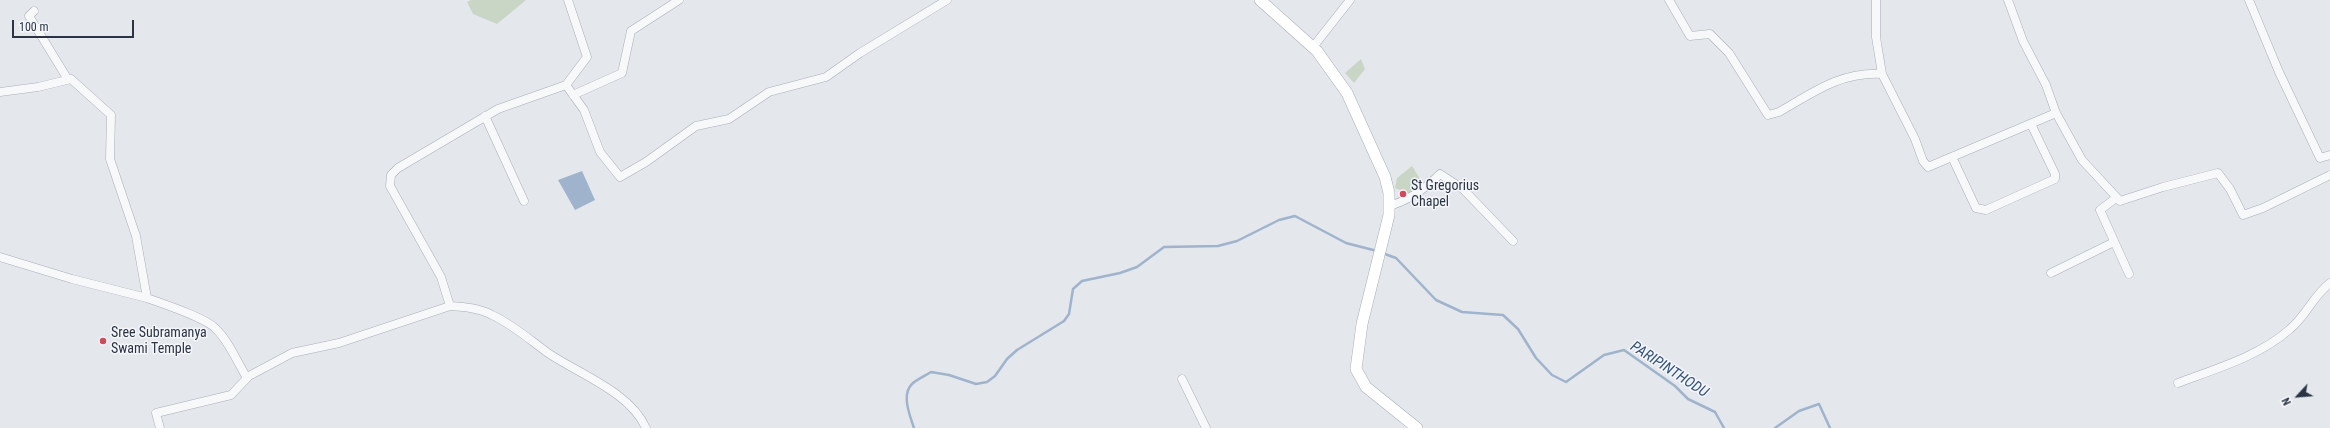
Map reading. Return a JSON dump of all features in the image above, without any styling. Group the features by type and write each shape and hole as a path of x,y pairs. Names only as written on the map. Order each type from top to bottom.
{"street":[{"path":"450,306 441,277 390,186 389,181 391,175 398,168 485,116 510,103 566,85 587,57 568,0"},
{"path":"573,95 622,73 631,30 679,0"},
{"path":"566,85 584,110 600,152 620,177 646,162 696,126 729,119 769,92 826,77 860,52 947,0"},
{"path":"1260,0 1313,47 1347,92 1368,135 1385,177 1389,193 1389,206 1377,265 1362,324 1356,369 1366,387 1417,428"},
{"path":"1313,47 1350,0"},
{"path":"1669,0 1690,36 1710,34 1729,53 1768,115 1779,112 1843,78 1864,74 1882,74"},
{"path":"1876,0 1876,37 1882,74 1915,139 1923,161 1928,167 2056,113"},
{"path":"2008,0 2022,42 2046,85 2056,113 2082,160 2120,201"},
{"path":"2249,0 2279,72 2320,158 2330,155"},
{"path":"34,10 29,16 67,78"},
{"path":"0,92 38,87 67,78 75,81 111,115 110,159 136,236 147,298"},
{"path":"485,116 524,202"},
{"path":"1952,157 1976,208 1986,210 2055,179 2055,174 2031,124"},
{"path":"2129,274 2100,210 2116,198 2120,201 2163,187 2218,173 2230,189 2243,215 2263,208 2330,174"},
{"path":"1389,206 1405,202 1427,187 1440,174 1463,189 1513,241"},
{"path":"2051,273 2114,242"},
{"path":"0,257 72,279 147,298 177,308 215,327 228,345 247,378"},
{"path":"2178,383 2233,362 2282,336 2295,325 2319,292 2330,283"},
{"path":"160,428 156,413 231,395 247,378 292,353 339,343 450,306 465,307 499,318 629,405 634,409 646,428"},
{"path":"1182,379 1206,428"}],"green space":[{"path":"471,0 526,0 497,24 473,14 467,2"},
{"path":"1361,59 1365,69 1354,83 1345,73"},
{"path":"1412,166 1424,185 1410,194 1395,188 1397,178"}],"water":[{"path":"582,171 595,200 575,210 558,180"}],"waterway":[{"name":"PARIPINTHODU","path":"914,428 907,406 907,394 912,384 916,381 931,372 949,375 976,384 987,382 995,376 1007,359 1017,350 1064,321 1069,314 1073,289 1082,281 1120,273 1137,267 1164,247 1218,246 1237,241 1279,220 1295,216 1346,243 1377,251"},
{"name":"PARIPINTHODU","path":"1382,253 1396,258 1436,300 1462,312 1503,315 1518,329 1536,358 1552,375 1566,382 1604,355 1624,350 1675,386 1688,399 1715,412 1724,428"},
{"name":"PARIPINTHODU","path":"1775,428 1799,411 1819,404 1830,428"}],"place":[{"name":"St Gregorius Chapel","path":"1403,194"},
{"name":"Sree Subramanya Swami Temple","path":"103,341"}]}
